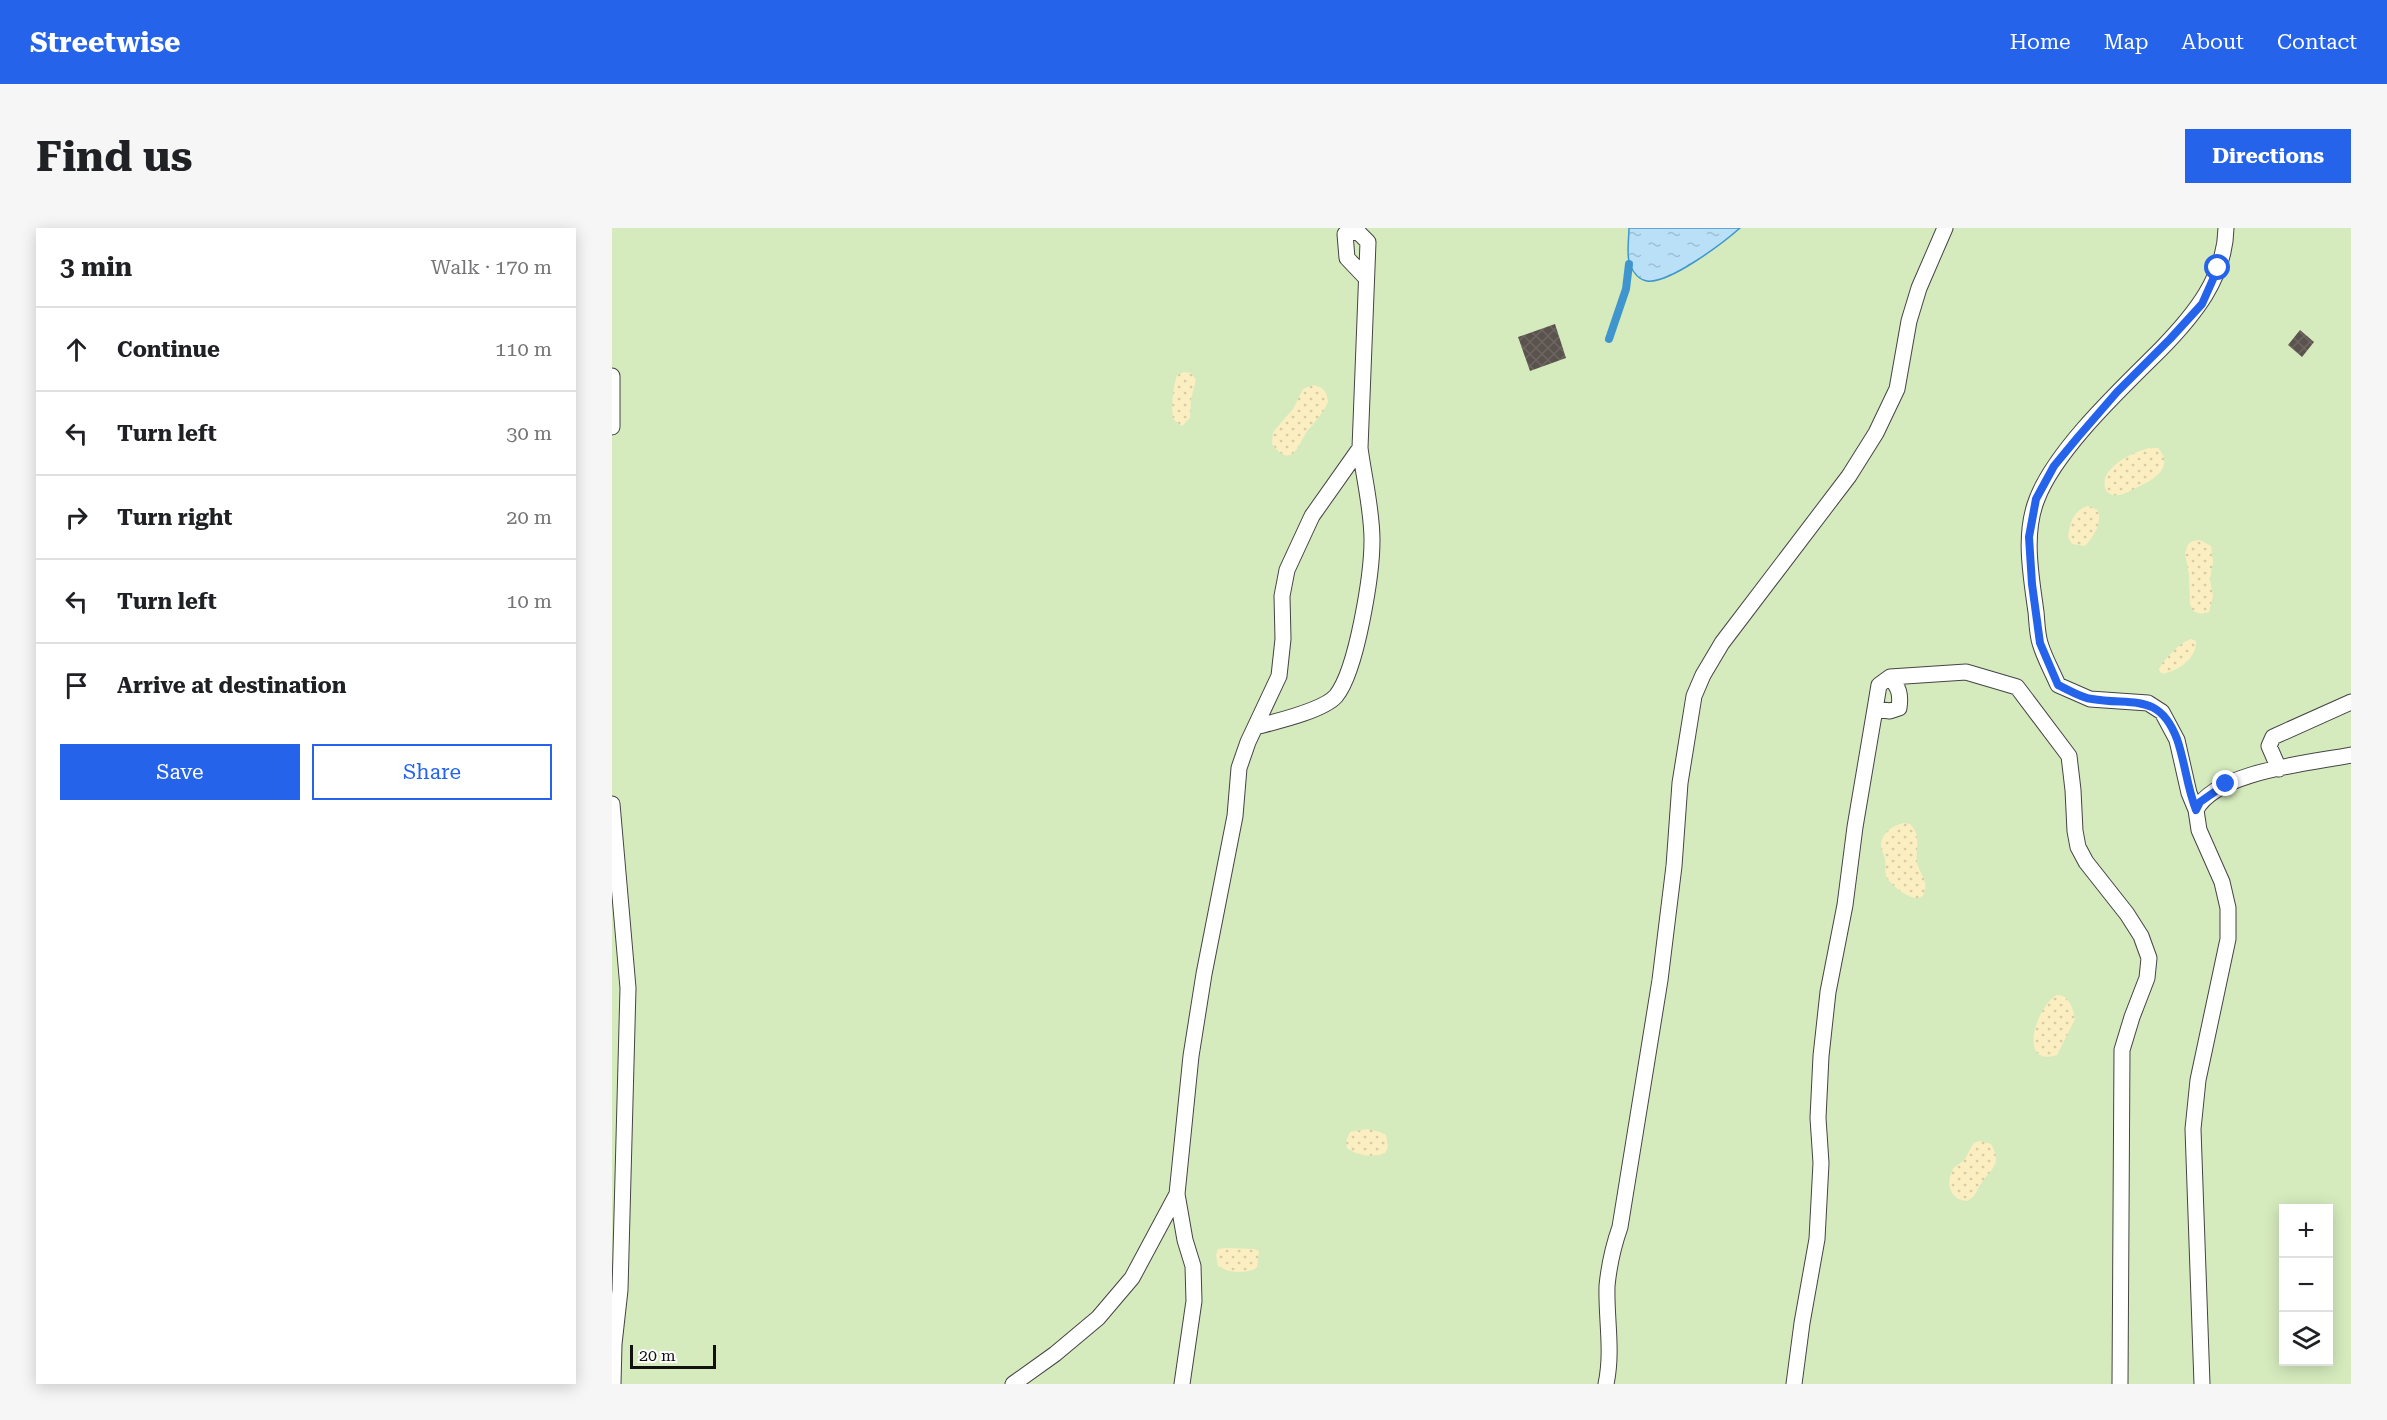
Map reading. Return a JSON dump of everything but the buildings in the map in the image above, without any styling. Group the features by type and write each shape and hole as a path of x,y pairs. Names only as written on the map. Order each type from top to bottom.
{"lane":[{"path":"1606,1384 1610,1356 1607,1288 1611,1255 1620,1227 1660,980 1674,866 1680,783 1694,696 1703,675 1722,643 1849,476 1876,433 1897,389 1909,321 1919,288 1945,228"},
{"path":"2202,1384 2193,1129 2198,1080 2228,939 2228,908 2222,882 2199,830 2196,810 2189,793 2177,740 2162,712 2148,703 2090,699 2058,685 2040,643 2032,584 2029,537 2036,499 2054,466 2117,392 2202,304 2218,268 2226,228"},
{"path":"1255,728 1300,716 1335,697 1352,665 1364,608 1372,540 1360,448 1363,421 1366,278"},
{"path":"612,376 612,427"},
{"path":"1182,1384 1194,1301 1192,1266 1177,1194 1191,1056 1202,986 1235,816 1239,768 1279,676 1283,639 1282,596 1287,570 1312,516 1360,448"},
{"path":"1794,1384 1817,1239 1821,1163 1818,1118 1821,1056 1828,992 1845,905 1879,685 1890,677 1966,672 2017,687 2069,756 2078,847 2086,862 2127,914 2141,936 2149,958 2147,978 2122,1050 2121,1384"},
{"path":"1875,709 1890,711 1899,708 1901,695 1899,687 1890,677"},
{"path":"2279,769 2269,746 2273,737 2351,702"},
{"path":"2196,810 2200,802 2226,784 2248,775 2351,755"},
{"path":"612,804 628,988 620,1278 613,1384"},
{"path":"1013,1384 1055,1354 1098,1318 1126,1286 1149,1250 1177,1194"}],"green space":[{"path":"612,228 2351,228 2351,1384 612,1384"}],"sand":[{"path":"1184,372 1191,373 1196,380 1191,399 1190,418 1182,426 1173,419 1172,402 1177,375"},
{"path":"1313,385 1324,390 1328,402 1298,448 1290,455 1285,455 1272,444 1273,432 1293,409 1303,389"},
{"path":"2150,448 2158,448 2163,455 2161,471 2151,480 2127,493 2109,494 2104,483 2110,470 2128,456"},
{"path":"2088,506 2098,510 2099,520 2096,530 2085,546 2072,544 2068,537 2071,522 2079,511"},
{"path":"2200,540 2211,546 2213,562 2210,579 2213,596 2209,612 2200,614 2193,611 2190,604 2189,575 2185,554 2188,544"},
{"path":"2191,639 2196,641 2190,659 2180,667 2162,674 2159,670 2168,657 2177,647"},
{"path":"1904,823 1910,824 1917,838 1917,863 1925,886 1923,895 1919,898 1913,898 1901,891 1890,882 1886,874 1881,842 1892,828"},
{"path":"2057,995 2065,997 2072,1007 2075,1019 2057,1055 2045,1057 2037,1053 2034,1034 2043,1011 2049,1001"},
{"path":"1367,1129 1386,1135 1388,1147 1385,1153 1365,1155 1347,1148 1346,1141 1350,1132"},
{"path":"1979,1141 1991,1144 1996,1156 1995,1165 1973,1197 1967,1201 1961,1200 1953,1194 1949,1180 1954,1168 1964,1160 1974,1143"},
{"path":"1218,1249 1259,1251 1257,1268 1237,1272 1218,1266 1216,1255"}],"water":[{"path":"1629,228 1740,228 1682,270 1657,280 1647,281 1641,279 1630,265"}],"waterway":[{"path":"1609,339 1626,289 1629,264"}],"route":[{"path":"2218,268 2202,304 2117,392 2054,466 2036,499 2029,537 2032,584 2040,643 2058,685 2090,699 2148,703 2162,712 2177,740 2189,793 2196,810 2200,802 2226,784"}]}
